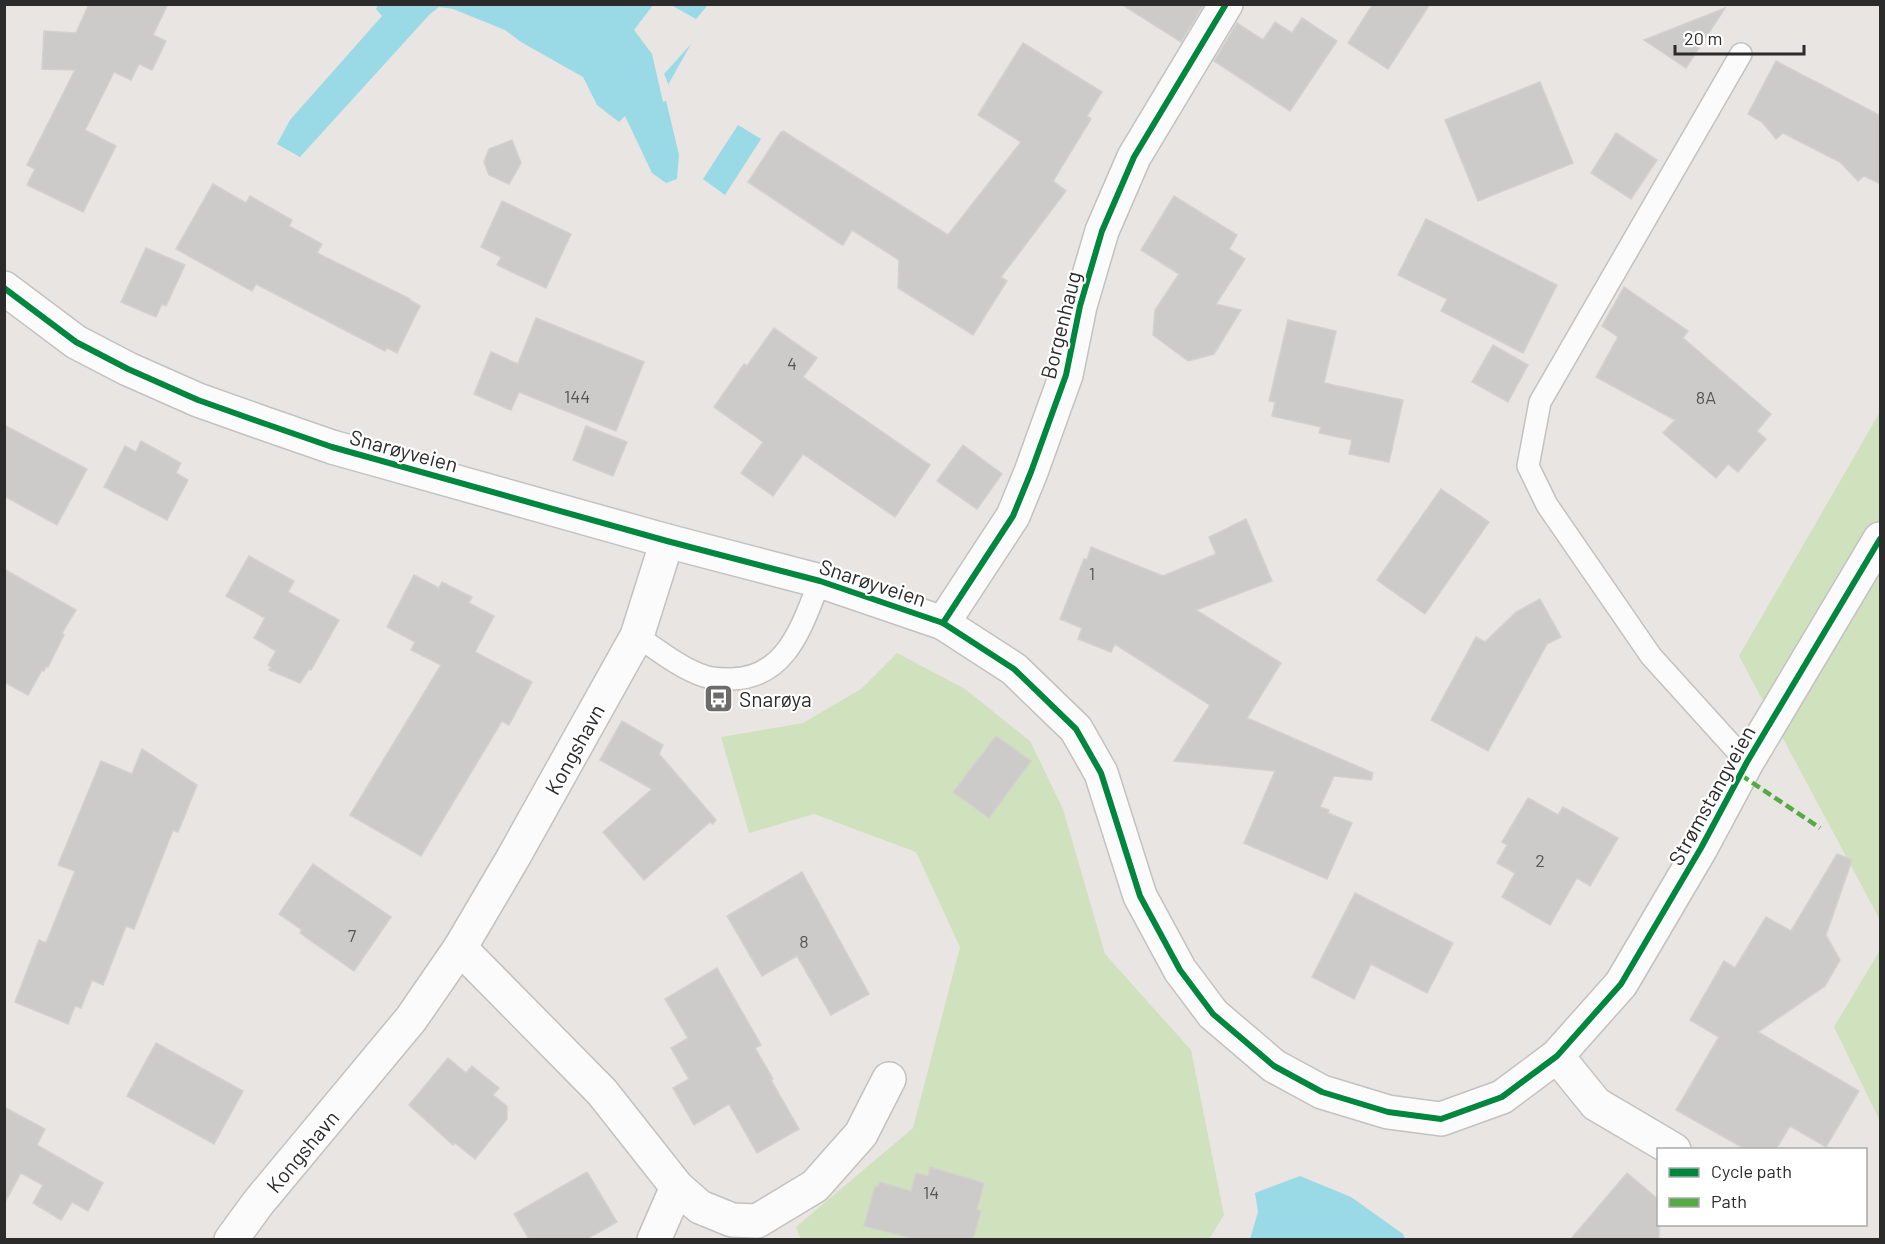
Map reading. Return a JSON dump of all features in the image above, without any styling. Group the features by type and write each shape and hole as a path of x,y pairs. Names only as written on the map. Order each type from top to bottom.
{"street":[{"name":"Borgenhaug","path":"943,622 1013,516 1066,375 1080,306 1102,231 1134,157 1226,4"},
{"name":"Snarøyveien","path":"4,288 76,342 128,369 198,400 332,447 667,541 820,581 943,622 1014,669 1076,729 1101,773 1140,896 1180,970 1213,1014 1274,1066 1322,1092 1388,1112 1441,1119 1502,1097 1557,1056"},
{"name":"Strømstangveien","path":"1557,1056 1621,984 1701,848 1747,762 1881,539"},
{"name":"Kongshavn","path":"231,1239 258,1203 411,1019 460,948 637,636 667,541"},
{"path":"460,948 602,1092 677,1187 700,1207 732,1220 757,1221 815,1186 861,1134 889,1079"},
{"path":"1557,1056 1596,1104 1672,1148"},
{"path":"654,1239 677,1187"}],"lane":[{"path":"1741,54 1540,402 1528,466 1547,505 1651,656 1747,762"},
{"path":"637,636 686,668 705,677 741,679 767,668 788,650 797,636 820,581"}],"green space":[{"path":"1880,412 1880,920 1739,656"},
{"path":"897,653 965,689 1030,741 1063,809 1105,954 1191,1050 1224,1215 1209,1239 801,1239 796,1227 913,1128 960,947 916,852 814,814 749,833 721,737 803,723 861,689"},
{"path":"1880,950 1880,1121 1834,1027"}],"water":[{"path":"378,5 713,5 664,92 679,155 677,179 666,183 652,173 625,116 619,122 597,105 583,77 521,42 505,30 453,9 439,7 430,14 300,157 277,144 290,120 382,16 376,9"},
{"path":"738,125 761,139 725,195 703,179"},
{"path":"1300,1176 1351,1197 1403,1234 1405,1239 1250,1239 1258,1212 1255,1193"}],"pier":[{"path":"716,4 701,33 664,74 670,88 667,93 669,99 663,102 652,54 634,30 653,5 671,5 696,19 707,6 705,5"}],"building":[{"path":"89,4 168,4 153,35 166,41 152,70 139,64 131,80 114,72 85,130 116,146 83,212 27,185 35,169 27,165 75,70 42,69 44,31 76,33"},
{"path":"1121,4 1204,4 1181,42"},
{"path":"1373,4 1430,4 1388,69 1348,43"},
{"path":"1725,8 1686,68 1644,40"},
{"path":"1302,18 1337,41 1290,111 1214,61 1237,23 1263,40 1275,22 1292,33"},
{"path":"1023,43 1102,92 1087,116 1091,119 1053,181 1066,191 1001,277 1007,281 973,335 898,288 899,260 852,230 843,245 839,243 748,182 783,131 948,235 1021,142 978,115"},
{"path":"1776,61 1881,116 1881,184 1864,176 1858,181 1840,162 1783,133 1776,139 1762,122 1748,114"},
{"path":"1540,82 1573,163 1478,201 1445,120"},
{"path":"1616,133 1657,160 1631,199 1591,173"},
{"path":"512,140 521,163 509,184 489,175 484,162 489,149"},
{"path":"213,184 246,203 250,196 292,220 289,226 322,244 317,253 420,306 397,353 387,348 385,351 256,284 252,291 176,249"},
{"path":"1174,196 1237,235 1229,249 1245,259 1216,304 1241,310 1214,354 1188,361 1153,335 1155,310 1179,274 1141,250"},
{"path":"502,201 571,234 546,288 497,265 501,257 481,247"},
{"path":"1426,219 1557,285 1523,353 1441,311 1447,299 1398,275"},
{"path":"146,248 185,265 166,306 162,304 156,317 121,302"},
{"path":"1624,287 1688,331 1683,338 1771,414 1757,431 1766,439 1738,472 1728,464 1716,478 1663,433 1675,420 1596,377 1618,337 1602,326"},
{"path":"536,318 644,362 616,431 519,392 511,410 474,394 491,352 518,364"},
{"path":"1288,320 1336,331 1324,383 1403,400 1389,462 1349,454 1352,440 1319,433 1321,427 1272,416 1275,402 1269,401"},
{"path":"774,328 817,358 803,377 930,465 895,517 803,454 773,496 741,473 763,442 714,407 744,364 747,366"},
{"path":"1493,345 1528,365 1508,402 1472,382"},
{"path":"4,425 87,469 57,525 4,496"},
{"path":"586,426 627,442 613,476 573,460"},
{"path":"141,441 181,463 176,473 188,480 167,520 104,487 125,446 136,452"},
{"path":"963,445 1002,474 977,509 937,481"},
{"path":"1441,489 1489,522 1425,614 1377,580"},
{"path":"1246,519 1272,581 1196,610 1281,663 1247,718 1373,773 1371,780 1334,776 1320,807 1352,823 1327,879 1244,843 1275,771 1174,761 1210,705 1115,644 1111,652 1078,639 1082,628 1060,619 1091,547 1163,576 1216,554 1209,537"},
{"path":"249,556 294,581 288,592 339,620 311,670 309,669 300,683 269,670 271,667 268,665 276,651 254,638 265,618 226,596"},
{"path":"4,569 76,610 62,633 64,635 48,667 42,670 28,695 4,682"},
{"path":"414,575 439,588 442,582 472,597 469,603 494,616 475,652 532,682 509,725 502,721 421,856 350,815 441,665 411,650 415,642 387,627"},
{"path":"1540,599 1561,637 1547,644 1488,751 1431,720 1476,637 1485,642 1516,612"},
{"path":"622,721 663,745 659,754 716,820 713,824 710,822 644,880 603,832 652,789 600,760"},
{"path":"996,736 1031,761 989,818 953,792"},
{"path":"142,749 197,785 178,832 173,830 134,929 126,926 103,985 92,980 81,1008 75,1006 68,1024 15,1002 39,940 46,943 75,871 58,865 101,761 132,774"},
{"path":"1528,798 1558,815 1563,807 1618,838 1590,886 1577,878 1550,925 1502,897 1515,873 1497,863 1507,845 1502,842"},
{"path":"1837,854 1852,860 1826,935 1840,960 1825,986 1758,1032 1859,1091 1826,1147 1790,1126 1777,1148 1743,1148 1676,1110 1719,1037 1690,1020 1724,961 1735,968 1766,917 1791,931"},
{"path":"313,864 391,917 354,971 300,933 302,930 279,914"},
{"path":"802,872 869,994 831,1015 797,956 762,976 727,916"},
{"path":"1355,893 1453,943 1427,993 1371,964 1354,999 1312,977"},
{"path":"717,968 761,1045 755,1048 799,1129 757,1153 729,1104 694,1125 673,1088 689,1079 671,1048 688,1038 665,999"},
{"path":"156,1043 243,1091 214,1144 127,1096"},
{"path":"448,1058 466,1073 472,1066 499,1088 493,1095 507,1106 507,1119 475,1159 455,1143 453,1145 409,1105"},
{"path":"4,1107 45,1129 37,1145 103,1183 88,1211 72,1202 61,1220 33,1203 43,1185 21,1173 4,1204"},
{"path":"930,1167 984,1183 977,1209 981,1211 973,1239 915,1239 864,1226 875,1186 878,1187 880,1182 911,1191 916,1173 928,1176"},
{"path":"587,1172 617,1222 587,1239 529,1239 514,1214"},
{"path":"1627,1173 1657,1198 1659,1239 1571,1239"}],"marked path":[{"path":"1741,775 1820,828"}],"cycle path":[{"path":"943,623 1013,516 1066,375 1080,306 1102,231 1134,157 1226,4"},
{"path":"4,288 76,342 128,369 198,400 332,447 667,541 820,581 943,623 1014,669 1076,729 1101,773 1140,896 1180,970 1213,1014 1274,1066 1322,1092 1388,1112 1441,1119 1502,1097 1557,1056 1621,984 1701,848 1747,762 1880,539"}],"place":[{"name":"Snarøya","path":"718,698"}]}
